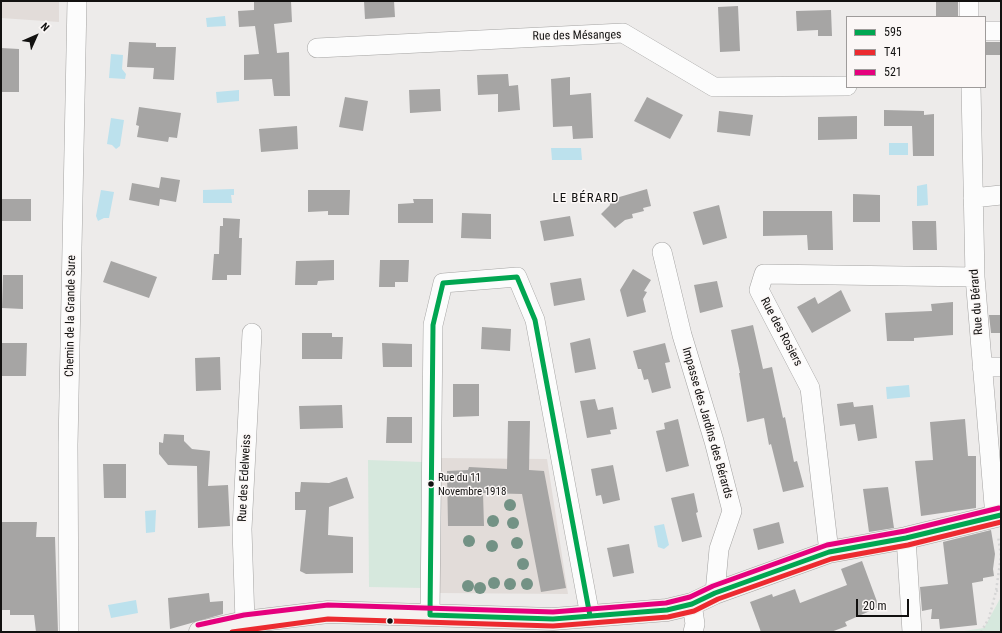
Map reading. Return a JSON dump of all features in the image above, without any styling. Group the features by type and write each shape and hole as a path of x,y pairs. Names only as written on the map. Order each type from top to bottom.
{"main road":[{"path":"200,632 245,622 328,612 553,619 668,610 692,604 715,593 829,552 906,538 998,516"}],"street":[{"name":"Chemin de la Grande Sure","path":"70,632 68,445 77,1"},
{"path":"969,1 969,16"},
{"path":"986,31 1001,31"},
{"name":"Rue des Mésanges","path":"317,48 623,33 714,87 846,86"},
{"name":"Rue du Bérard","path":"971,88 974,277 998,516"},
{"path":"973,198 1001,195"},
{"name":"Impasse des Jardins des Bérards","path":"662,252 682,335 714,441 732,511 719,549 715,593"},
{"name":"Rue des Rosiers","path":"829,552 810,388 759,290 764,274 974,277"},
{"path":"430,615 434,325 443,283 516,277 535,320 590,616"},
{"name":"Rue des Edelweiss","path":"245,622 242,529 252,333"},
{"path":"982,367 1001,367"},
{"path":"906,538 912,632"},
{"path":"692,604 695,624 693,632"}],"path":[{"path":"981,632 989,618 996,591 1001,556 998,516"},
{"path":"996,591 1001,589"}],"shaded area":[{"path":"1,1 59,1 59,22 1,18"},
{"path":"439,458 547,459 568,594 438,593"}],"green space":[{"path":"368,460 422,462 422,588 369,587"},
{"path":"1001,597 1001,632 957,632 984,628"}],"water":[{"path":"225,16 226,26 207,27 206,18"},
{"path":"111,54 123,55 122,69 126,74 125,79 109,78"},
{"path":"239,90 239,101 217,103 216,92"},
{"path":"111,118 124,120 120,146 116,149 112,145 107,144"},
{"path":"889,143 908,143 908,155 889,155"},
{"path":"551,148 581,148 582,160 552,160"},
{"path":"927,184 928,205 917,206 917,186"},
{"path":"234,189 234,195 231,195 232,203 203,203 203,190"},
{"path":"101,190 114,192 109,218 104,218 98,221 96,216"},
{"path":"909,385 910,397 887,399 886,387"},
{"path":"156,510 155,532 146,533 145,511"},
{"path":"664,524 669,545 664,549 658,547 654,526"},
{"path":"136,600 138,613 111,618 108,605"}],"building":[{"path":"254,1 291,1 292,22 274,24 277,53 289,52 290,96 274,96 272,79 244,80 244,55 259,54 255,26 239,27 238,11 254,10"},
{"path":"364,1 394,1 395,17 365,19"},
{"path":"936,1 958,1 958,16 936,16"},
{"path":"738,6 740,51 720,52 718,7"},
{"path":"831,10 832,36 818,36 818,30 797,31 796,11"},
{"path":"129,42 156,43 156,47 176,47 174,80 153,79 154,68 127,67"},
{"path":"986,42 1001,42 1001,55 986,55"},
{"path":"1,48 19,49 19,92 2,92"},
{"path":"508,74 509,86 518,85 520,110 498,112 498,94 478,95 477,75"},
{"path":"570,77 570,95 591,93 593,138 573,139 572,126 553,127 551,79"},
{"path":"440,89 441,111 410,113 409,90"},
{"path":"345,97 368,101 363,131 339,127"},
{"path":"647,97 683,115 670,139 634,121"},
{"path":"139,107 181,113 177,138 169,137 168,142 137,137 139,126 136,125"},
{"path":"884,110 924,111 924,115 934,114 934,156 913,156 912,126 884,126"},
{"path":"719,111 753,115 750,136 717,132"},
{"path":"857,116 857,139 818,140 818,117"},
{"path":"297,126 298,149 261,152 259,129"},
{"path":"161,177 180,180 176,202 160,199 159,206 129,200 132,183 159,188"},
{"path":"647,189 651,206 643,208 644,211 632,214 633,218 625,220 615,228 601,214 610,205 609,200"},
{"path":"308,190 350,190 349,215 328,215 328,211 308,212"},
{"path":"853,194 880,195 880,222 853,222"},
{"path":"1,199 31,199 31,221 1,221"},
{"path":"413,199 433,199 433,223 398,223 398,204 414,203"},
{"path":"719,205 727,238 703,245 693,212"},
{"path":"763,211 832,211 833,250 808,250 807,235 763,236"},
{"path":"462,213 491,214 491,239 461,238"},
{"path":"570,216 574,236 544,241 540,221"},
{"path":"223,218 240,219 239,238 242,238 241,275 227,275 227,280 212,280 214,254 219,254 220,226 223,226"},
{"path":"912,221 936,221 937,250 913,250"},
{"path":"334,260 334,280 318,281 317,285 295,285 296,261"},
{"path":"380,260 409,260 408,282 395,282 395,287 379,287"},
{"path":"111,261 157,277 149,298 103,282"},
{"path":"633,269 651,280 644,291 647,292 643,299 646,312 627,317 620,290"},
{"path":"3,275 23,275 23,309 2,308"},
{"path":"581,278 585,300 554,306 550,283"},
{"path":"717,281 723,307 700,313 694,285"},
{"path":"841,290 851,311 812,333 797,307 815,297 818,304"},
{"path":"953,302 953,335 914,338 914,341 887,341 885,313 932,311 931,304"},
{"path":"989,315 1001,315 1001,333 991,333"},
{"path":"753,325 763,369 772,367 783,418 785,417 794,462 797,461 804,487 783,492 771,444 769,445 764,418 747,422 740,373 731,330"},
{"path":"482,327 511,329 510,351 481,349"},
{"path":"302,333 332,333 332,337 343,337 342,359 302,359"},
{"path":"590,338 596,369 575,373 570,343"},
{"path":"1,343 27,343 26,376 1,376"},
{"path":"382,343 412,344 412,367 383,367"},
{"path":"665,343 670,362 665,363 671,388 652,393 648,379 644,380 641,369 638,369 633,351"},
{"path":"220,357 221,390 196,391 195,358"},
{"path":"453,384 479,384 479,416 453,417"},
{"path":"595,399 598,410 613,407 617,429 610,430 611,434 587,438 580,401"},
{"path":"853,402 854,407 873,405 877,438 858,441 855,424 840,426 837,404"},
{"path":"342,405 343,428 300,429 299,406"},
{"path":"387,417 412,417 412,443 386,443"},
{"path":"678,419 689,466 666,472 656,431 665,429 664,423"},
{"path":"965,419 968,456 976,456 976,508 921,516 915,461 933,460 930,422"},
{"path":"508,421 530,421 529,470 544,471 566,588 541,592 522,494 483,493 484,526 448,526 447,471 468,470 469,467 507,469"},
{"path":"164,434 184,435 184,441 192,449 210,451 208,486 228,485 230,526 198,528 197,466 168,465 159,454 159,442 163,443"},
{"path":"103,464 126,464 126,498 104,498"},
{"path":"613,465 620,500 603,504 601,495 596,496 591,469"},
{"path":"347,477 354,498 329,507 328,535 353,537 353,573 306,574 300,571 306,510 295,510 295,492 300,492 301,482 329,483"},
{"path":"888,487 894,528 869,532 863,489"},
{"path":"694,493 698,512 696,513 702,537 682,542 671,498"},
{"path":"1,522 37,522 36,537 55,537 58,632 36,632 34,615 10,615 10,610 1,610"},
{"path":"779,522 784,543 758,550 753,529"},
{"path":"991,530 995,554 993,569 994,576 983,578 983,581 972,583 977,625 940,629 939,619 931,619 932,609 922,611 920,587 948,584 943,542"},
{"path":"629,544 634,573 613,577 607,548"},
{"path":"862,561 879,607 845,622 847,626 831,632 761,632 750,602 772,594 773,597 795,589 800,603 847,585 841,569"},
{"path":"209,593 210,602 223,601 223,614 170,629 168,598"}],"transit line":[{"name":"595","path":"590,616 535,320 517,277 443,283 433,325 430,615 553,619 667,610 692,604 715,593 829,552 906,538 1001,515"},
{"name":"521","path":"198,625 244,615 328,605 553,612 666,603 690,597 713,586 827,545 905,531 999,508"},
{"name":"T41","path":"232,632 328,619 553,626 668,617 694,611 718,599 831,559 908,545 1001,522"}],"place":[{"name":"Rue du 11 Novembre 1918","path":"431,484"}],"district":[{"name":"LE BÉRARD","path":"586,199"}]}
